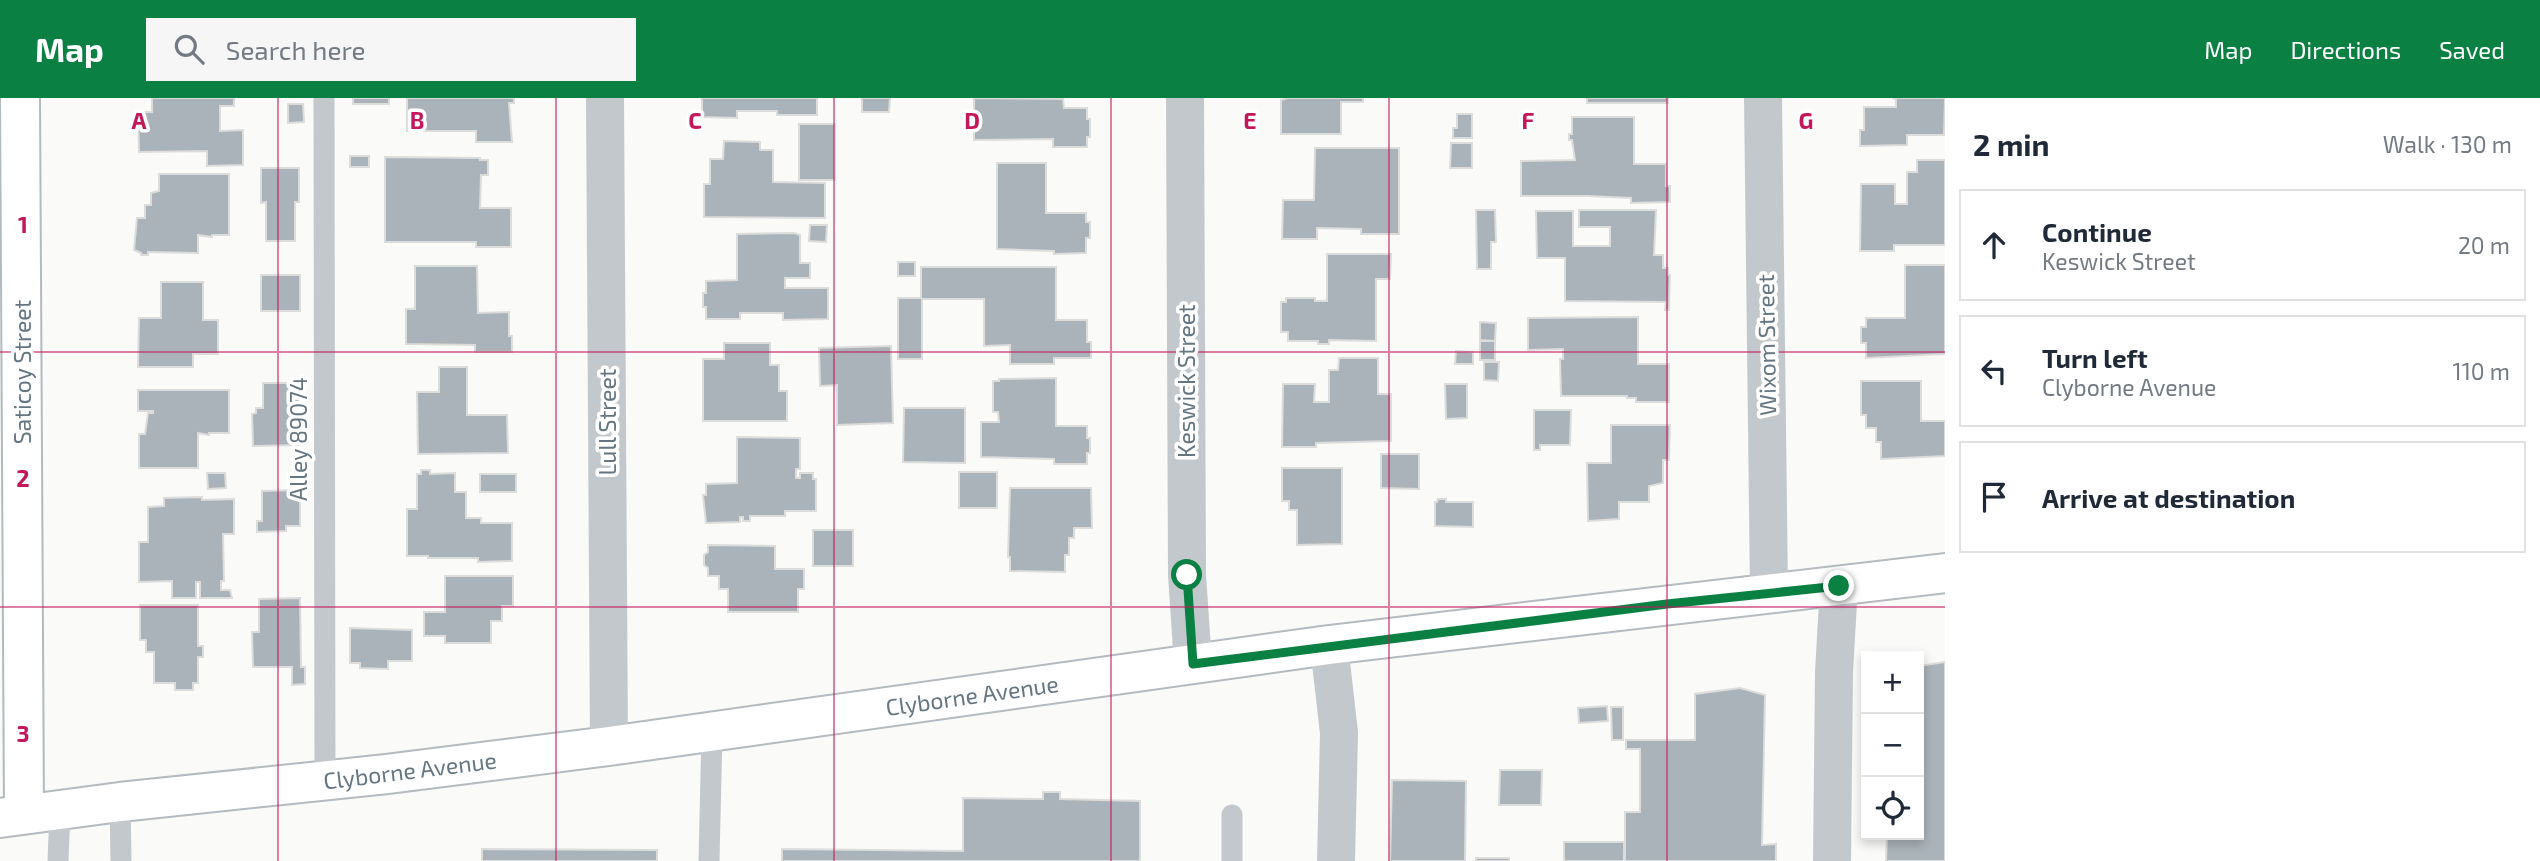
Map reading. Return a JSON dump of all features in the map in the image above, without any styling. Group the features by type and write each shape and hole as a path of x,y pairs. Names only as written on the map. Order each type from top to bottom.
{"main road":[{"name":"Saticoy Street","path":"20,98 12,533 28,814"},
{"name":"Clyborne Avenue","path":"28,814 609,746 1329,645 1945,573"}],"street":[{"name":"Lull Street","path":"606,98 609,746"},
{"name":"Keswick Street","path":"1185,98 1187,575 1193,664"},
{"name":"Wixom Street","path":"1763,98 1769,592"},
{"path":"1832,861 1834,672 1839,586"},
{"path":"1329,645 1339,733 1336,861"}],"lane":[{"name":"Alley 89074","path":"324,98 325,781"},
{"path":"709,861 712,732"},
{"path":"120,802 121,861"},
{"path":"28,814 58,861"},
{"path":"1231,861 1232,815"}],"building":[{"path":"152,98 234,98 234,106 220,106 220,131 243,130 243,165 207,166 207,151 139,152 138,112 152,112"},
{"path":"353,98 389,98 389,104 353,104"},
{"path":"407,98 514,98 514,103 509,103 512,142 476,142 476,131 407,131"},
{"path":"702,98 817,98 817,115 737,111 737,118 702,117"},
{"path":"862,98 890,98 889,112 862,112"},
{"path":"974,98 1063,99 1064,108 1087,108 1090,137 1087,137 1087,147 1053,147 1053,139 974,140"},
{"path":"1363,98 1363,102 1341,102 1341,134 1281,134 1281,100"},
{"path":"1587,98 1668,98 1668,103 1587,103"},
{"path":"1893,98 1945,98 1944,135 1907,135 1907,145 1860,146 1860,130 1864,130 1864,107 1896,107 1896,99"},
{"path":"288,104 303,104 304,122 288,123"},
{"path":"1457,114 1472,114 1472,138 1453,138 1453,128 1457,128"},
{"path":"1572,117 1634,117 1634,164 1666,164 1666,186 1670,186 1670,202 1631,203 1631,198 1588,196 1521,196 1521,161 1575,160 1572,140 1569,140 1569,134 1572,134"},
{"path":"799,124 835,124 835,180 799,180"},
{"path":"724,141 760,142 760,150 773,150 773,182 825,183 825,218 704,217 704,184 710,184 710,159 723,159"},
{"path":"1451,143 1472,143 1472,168 1450,168"},
{"path":"1315,148 1399,148 1399,234 1361,234 1361,229 1317,228 1317,239 1282,239 1283,200 1314,200"},
{"path":"350,156 369,156 369,167 350,167"},
{"path":"385,157 488,160 488,175 481,175 480,208 511,208 511,247 476,247 476,242 385,242"},
{"path":"1917,160 1945,160 1945,245 1894,245 1894,251 1860,251 1861,184 1895,184 1895,204 1907,204 1907,172 1917,172"},
{"path":"997,163 1046,163 1046,213 1086,213 1086,222 1090,222 1090,238 1086,238 1086,253 1054,254 1054,251 997,249"},
{"path":"261,168 299,168 299,202 295,202 295,241 266,241 266,202 261,203"},
{"path":"159,174 229,174 229,235 198,235 198,253 148,252 148,255 141,255 134,250 137,218 145,218 145,205 151,205 151,193 159,191"},
{"path":"1476,210 1495,210 1496,242 1491,242 1491,269 1477,269"},
{"path":"1579,210 1656,210 1654,255 1663,255 1663,268 1668,268 1670,275 1669,310 1665,310 1666,302 1565,301 1565,258 1537,258 1536,211 1573,211 1573,246 1610,246 1610,227 1579,227"},
{"path":"810,225 827,225 826,242 809,241"},
{"path":"737,234 800,235 800,263 810,263 810,278 785,278 785,288 828,288 828,319 783,320 783,313 740,313 740,319 706,319 703,293 706,293 706,281 737,280"},
{"path":"1327,254 1391,254 1390,279 1376,279 1376,341 1329,340 1329,344 1318,344 1318,341 1288,341 1288,332 1281,332 1281,302 1286,302 1286,298 1315,298 1315,301 1327,301"},
{"path":"898,262 915,262 915,276 898,276"},
{"path":"1905,265 1945,265 1945,354 1866,358 1866,343 1861,343 1861,327 1866,327 1866,318 1905,318"},
{"path":"415,266 477,266 478,313 509,312 512,352 475,352 475,345 406,344 406,309 415,309"},
{"path":"921,267 1056,267 1056,320 1087,320 1087,342 1091,342 1091,358 1054,358 1054,364 1010,364 1010,345 984,346 984,299 922,299 922,359 898,359 898,298 921,298"},
{"path":"261,275 300,275 300,311 261,311"},
{"path":"161,282 203,282 203,320 218,320 218,354 193,354 193,367 138,367 139,318 161,318"},
{"path":"1638,317 1638,364 1669,364 1669,402 1636,402 1636,398 1627,396 1561,396 1560,359 1563,359 1563,349 1528,350 1528,318"},
{"path":"1480,322 1496,323 1495,341 1480,340"},
{"path":"1480,341 1495,341 1495,360 1480,360"},
{"path":"724,343 770,343 770,365 779,365 779,391 787,391 787,421 703,421 703,359 724,359"},
{"path":"891,346 893,423 837,425 837,385 820,386 819,348"},
{"path":"1456,351 1473,352 1473,364 1455,364"},
{"path":"1339,358 1378,358 1378,394 1391,394 1391,441 1316,443 1316,447 1282,447 1283,384 1315,384 1314,402 1329,402 1329,370 1338,370"},
{"path":"1484,362 1499,362 1498,381 1484,380"},
{"path":"439,367 467,367 467,415 507,415 508,453 418,454 417,392 439,392"},
{"path":"1056,378 1056,426 1087,426 1090,453 1087,453 1087,464 1054,464 1054,459 981,457 981,422 999,422 998,412 993,412 993,381"},
{"path":"1861,381 1921,381 1921,421 1945,421 1945,456 1881,459 1881,442 1876,442 1876,428 1866,428 1866,415 1861,415"},
{"path":"263,383 300,383 298,445 253,446 252,414 256,413 256,408 263,408"},
{"path":"1445,384 1467,384 1467,418 1446,419"},
{"path":"138,390 229,390 229,433 198,433 198,468 139,468 139,434 145,434 148,413 153,411 138,411"},
{"path":"904,408 965,408 965,463 903,462"},
{"path":"1534,410 1571,410 1570,445 1540,445 1540,450 1534,450"},
{"path":"1611,425 1670,425 1669,460 1663,460 1663,483 1649,486 1649,502 1619,502 1619,519 1588,521 1587,463 1611,463"},
{"path":"737,437 800,438 800,469 796,469 796,478 800,478 800,473 813,473 813,479 816,479 816,511 785,511 785,516 750,516 750,521 743,521 743,517 740,517 740,522 706,523 703,495 706,495 706,484 737,483"},
{"path":"1381,454 1419,454 1419,489 1381,488"},
{"path":"1282,468 1342,468 1342,544 1297,545 1297,510 1289,510 1289,501 1282,501"},
{"path":"421,470 430,470 430,474 455,473 455,492 466,492 466,518 481,518 481,523 512,523 512,561 478,562 478,558 407,556 407,509 417,509 417,474 421,474"},
{"path":"959,472 997,472 997,508 959,508"},
{"path":"207,473 225,473 226,488 208,489"},
{"path":"480,474 516,474 516,492 480,492"},
{"path":"1010,488 1091,488 1092,528 1074,528 1074,538 1069,538 1069,555 1065,555 1065,572 1010,571"},
{"path":"300,490 300,526 286,526 286,531 257,532 257,521 262,521 262,491"},
{"path":"202,497 202,500 234,499 234,534 223,534 224,581 221,581 221,590 230,590 232,598 200,598 200,582 196,582 196,598 172,598 172,581 139,582 139,542 148,542 148,507 164,506 164,498"},
{"path":"1438,499 1446,499 1446,502 1473,502 1473,527 1435,526 1435,502"},
{"path":"813,530 853,530 853,566 813,566"},
{"path":"708,545 775,546 775,569 804,569 804,589 798,589 798,612 728,612 728,589 719,589 719,576 708,576 708,568 704,565"},
{"path":"445,576 513,576 513,606 502,606 502,621 491,621 491,643 445,643 445,636 424,636 424,612 445,612"},
{"path":"300,598 301,667 305,667 305,684 292,685 292,667 253,667 252,632 259,632 259,599"},
{"path":"140,605 198,605 198,646 203,646 203,657 198,657 198,683 193,683 193,690 175,690 175,683 154,683 154,652 146,652 146,640 140,640"},
{"path":"350,628 412,630 412,661 388,661 388,669 360,668 360,663 350,663"},
{"path":"1945,662 1945,861 1886,861 1887,840 1924,840 1924,665"},
{"path":"1740,688 1765,695 1762,845 1776,844 1776,861 1625,861 1625,812 1640,812 1640,749 1626,749 1626,740 1695,740 1695,694"},
{"path":"1607,706 1608,721 1579,723 1578,708"},
{"path":"1611,707 1623,707 1623,740 1612,740"},
{"path":"1500,770 1542,770 1541,805 1499,805"},
{"path":"1392,780 1466,781 1465,861 1390,861"},
{"path":"1043,792 1060,792 1060,799 1140,801 1140,861 782,861 782,849 963,851 963,798 1043,799"},
{"path":"1564,842 1624,842 1624,861 1564,861"},
{"path":"482,849 657,850 657,861 482,861"},
{"path":"1476,858 1509,858 1509,861 1476,861"}],"route":[{"path":"1187,575 1193,664 1667,604 1839,586"}]}
